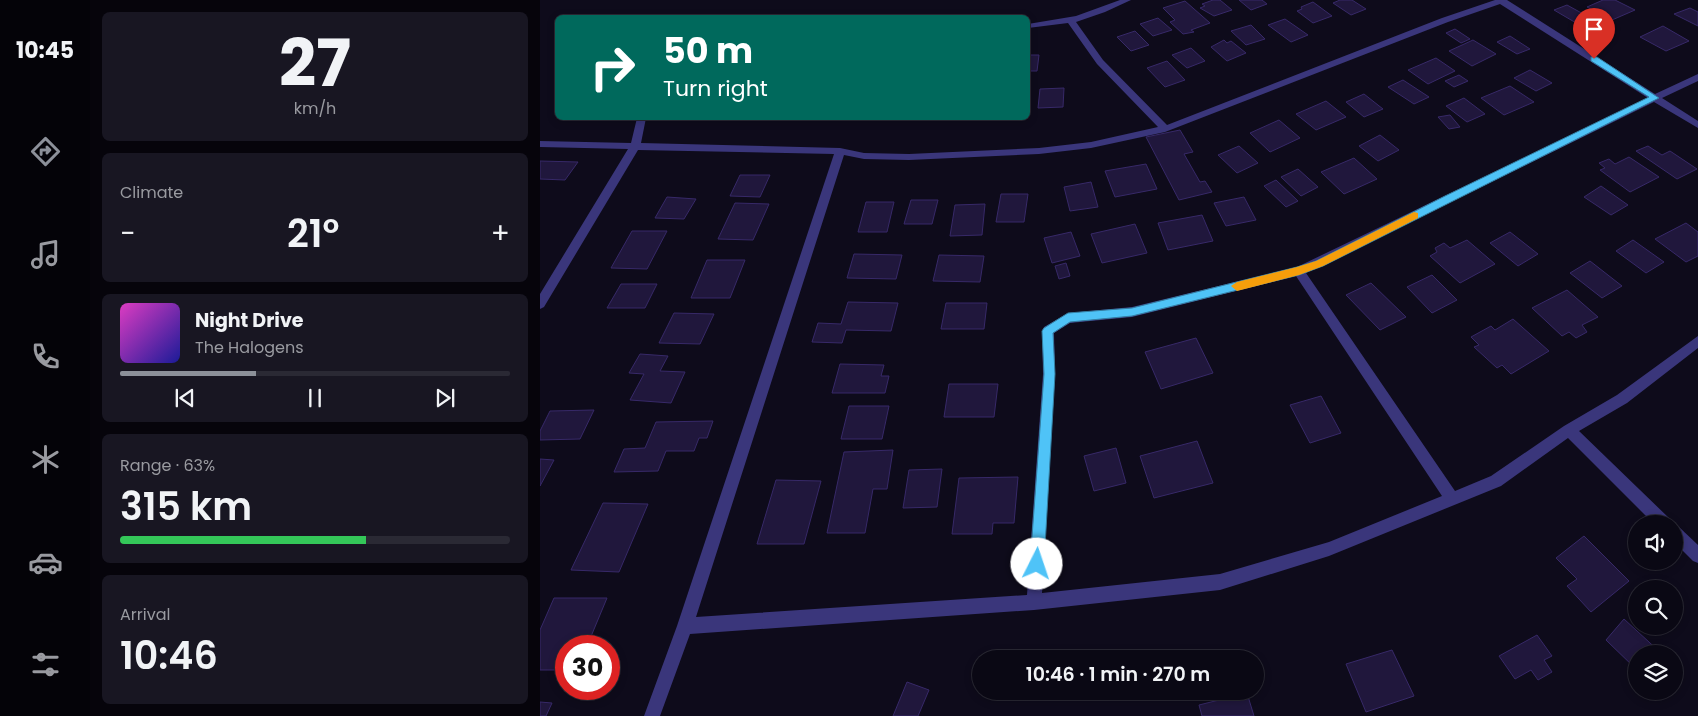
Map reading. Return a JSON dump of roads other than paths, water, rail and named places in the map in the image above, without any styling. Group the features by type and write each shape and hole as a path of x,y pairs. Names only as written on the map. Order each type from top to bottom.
{"street":[{"path":"1030,26 1055,24 1088,17 1127,0"},
{"path":"540,144 840,151 864,156 909,157 1039,151 1091,145 1165,128 1445,20 1502,0 1698,125"},
{"path":"1071,21 1100,62 1165,128"},
{"path":"1034,602 1049,374 1048,331 1068,318 1132,312 1299,271 1319,263 1448,198 1698,77"},
{"path":"540,304 635,146 642,120"},
{"path":"652,716 685,626 840,151"},
{"path":"1299,271 1451,498"},
{"path":"685,626 1034,602 1220,582 1329,549 1496,481 1569,430 1622,399 1698,341"},
{"path":"1569,430 1656,515"},
{"path":"1683,541 1698,556"}]}
